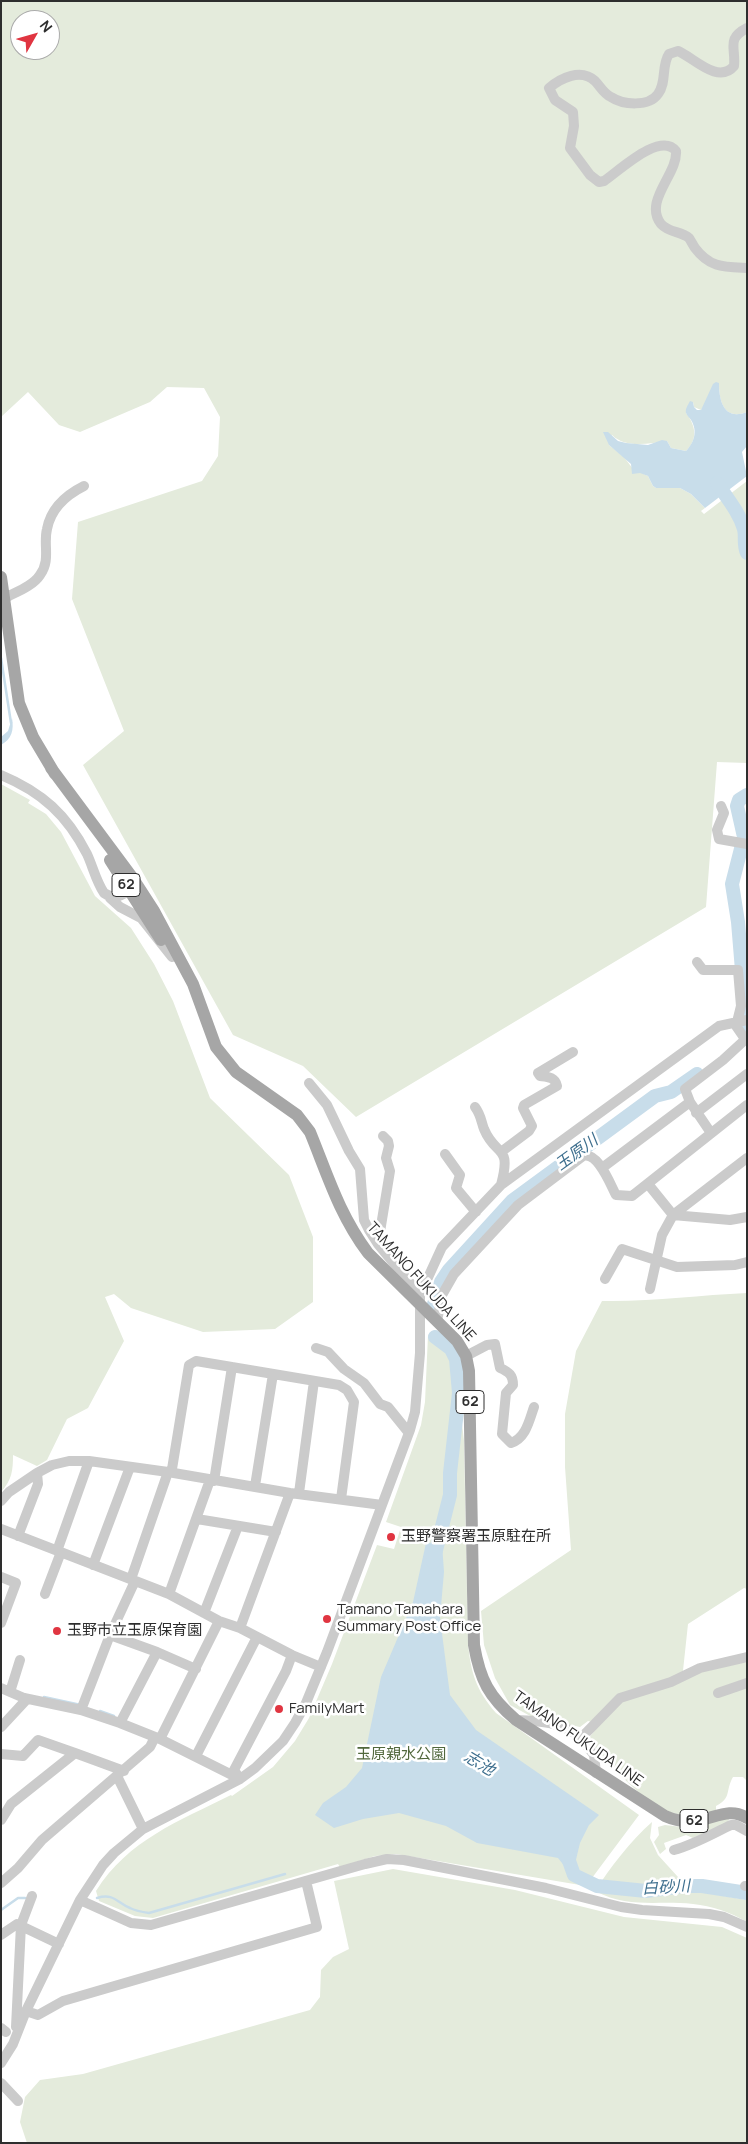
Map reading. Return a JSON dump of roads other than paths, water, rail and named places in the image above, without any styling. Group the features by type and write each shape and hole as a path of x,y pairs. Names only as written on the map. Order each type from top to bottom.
{"main road":[{"name":"TAMANO FUKUDA LINE","path":"1,577 19,704 33,737 51,768 133,888 200,1004"},
{"name":"TAMANO FUKUDA LINE","path":"133,888 154,911 193,984 216,1047 230,1065 250,1083 297,1115 303,1122 310,1132 340,1209 368,1254 419,1300 457,1341 466,1356 469,1371 474,1644 477,1664 489,1692 496,1702 516,1720 654,1811 673,1819 693,1821 727,1812 741,1814 747,1818"}],"street":[{"path":"747,28 735,36 733,41 734,66 727,71 708,70 678,51 669,54 664,65 664,77 660,90 650,102 642,104 616,100 608,96 592,78 581,75 560,79 549,88 555,100 573,112 574,126 570,148 590,175 599,182 604,181 645,150 667,146 673,148 676,151 675,165 666,178 658,200 659,220 667,230 688,238 696,250 719,267 747,268"},
{"path":"4,598 29,585 40,575 47,561 47,529 56,508 63,499 84,486"},
{"path":"1,774 34,791 57,810 78,838 88,856 99,886 104,893 120,907 141,918 172,958"},
{"path":"721,806 724,813 717,830 719,839 744,843"},
{"path":"110,898 115,898 133,888"},
{"path":"697,962 703,970 738,970 742,1021"},
{"path":"711,1133 696,1113 685,1089 723,1060 744,1037 736,1026 742,1021"},
{"path":"1,2062 16,2038 26,2011 80,1900 103,1864 143,1829 240,1779 270,1755 287,1735 306,1703 382,1505 415,1412 421,1341 419,1300 442,1246 501,1185 719,1026 742,1021"},
{"path":"502,1152 529,1131 532,1126 523,1108 524,1106 557,1086 552,1078 540,1076 538,1073 573,1052"},
{"path":"696,1113 747,1074"},
{"path":"309,1083 327,1105 349,1151 360,1169 364,1220 378,1244 419,1300"},
{"path":"602,1168 690,1102"},
{"path":"437,1320 442,1295 454,1274 518,1205 583,1156 588,1154 593,1156 616,1194 632,1196 747,1105"},
{"path":"475,1107 482,1119 484,1128 502,1152 505,1161 501,1185"},
{"path":"378,1244 390,1171 386,1158 388,1141 384,1136"},
{"path":"445,1154 460,1175 456,1188 476,1212"},
{"path":"650,1289 662,1234 673,1215 747,1158"},
{"path":"648,1184 673,1215 730,1220 747,1217"},
{"path":"605,1279 622,1249 677,1267 735,1266 747,1262"},
{"path":"466,1356 487,1344 495,1344 500,1368 510,1372 513,1385 506,1393 502,1434 511,1444 526,1431 534,1407"},
{"path":"316,1348 328,1352 344,1369 364,1383 380,1404 388,1407 409,1432"},
{"path":"82,1707 133,1580 168,1472 172,1468 189,1365 196,1361 339,1385 347,1390 354,1402 341,1499"},
{"path":"169,1594 212,1480 232,1367"},
{"path":"255,1486 273,1374"},
{"path":"240,1628 276,1532 294,1493 314,1381"},
{"path":"1,1501 9,1492 52,1465 69,1461 89,1461 382,1505"},
{"path":"45,1594 89,1461"},
{"path":"93,1565 130,1467"},
{"path":"18,1536 38,1484 37,1473"},
{"path":"197,1519 276,1532"},
{"path":"204,1613 238,1526"},
{"path":"1,1529 169,1594 219,1621 240,1628 292,1655 321,1667"},
{"path":"1,1577 16,1582 1,1623"},
{"path":"1,1883 18,1868 42,1840 120,1774 160,1737 219,1621"},
{"path":"110,1635 196,1669"},
{"path":"197,1754 257,1637"},
{"path":"122,1720 157,1652"},
{"path":"240,1779 234,1770 286,1671 292,1655"},
{"path":"582,1738 620,1698 671,1682 700,1668 747,1657"},
{"path":"20,1660 6,1690 28,1698 82,1707 122,1720 197,1754 240,1779"},
{"path":"718,1693 747,1683"},
{"path":"1,1727 28,1698"},
{"path":"516,1720 542,1722 572,1730 582,1738 594,1755 596,1773"},
{"path":"1,1754 23,1756 38,1740 75,1753 120,1774 143,1829"},
{"path":"1,1820 11,1804 75,1753"},
{"path":"674,1850 687,1847 693,1842 731,1825 736,1825 747,1831"},
{"path":"80,1900 131,1923 151,1925 377,1861 404,1860 546,1888 621,1908 709,1914 724,1917 747,1927"},
{"path":"26,2011 38,2015 63,2001 317,1927 306,1881"},
{"path":"16,2038 21,1925 32,1896"},
{"path":"1,1935 18,1924 59,1944"},
{"path":"1,2083 18,2101"}],"water":[{"path":"719,383 720,396 724,408 728,412 739,414 747,412 747,446 742,452 747,476 705,508 691,494 680,488 656,488 648,476 640,473 632,474 631,464 609,445 603,432 608,432 618,441 626,443 648,445 662,440 667,441 671,448 686,451 693,441 695,433 691,419 686,413 687,407 690,401 693,402 697,410 701,410 713,384"},
{"path":"12,718 11,734 8,740 1,745 1,737 8,731"},
{"path":"426,1543 442,1544 444,1572 440,1618 450,1695 476,1730 599,1815 589,1825 580,1843 574,1868 576,1872 574,1878 558,1858 477,1843 446,1826 399,1813 363,1819 334,1828 315,1815 323,1803 346,1787 362,1768 381,1677 413,1602"}],"waterway":[{"path":"717,483 742,523 747,553"},
{"path":"1,658 11,723"},
{"path":"747,795 739,800 737,806 744,837 732,884 738,922 747,1031"},
{"name":"玉原川","path":"434,1304 441,1282 449,1270 512,1201 655,1096 671,1092 697,1074"},
{"name":"志池","path":"433,1562 450,1495 450,1473 459,1393 456,1359 451,1349 435,1337"},
{"path":"44,1697 81,1705"},
{"path":"100,1711 114,1716"},
{"name":"白砂川","path":"568,1858 574,1875 597,1886 646,1891 684,1886 702,1886 747,1893"},
{"path":"97,1898 111,1897 132,1909 149,1913 285,1874"},
{"path":"1,1910 18,1898 25,1898"}],"place":[{"name":"玉野警察署玉原駐在所","path":"391,1537"},
{"name":"Tamano Tamahara Summary Post Office","path":"327,1619"},
{"name":"玉野市立玉原保育園","path":"57,1631"},
{"name":"FamilyMart","path":"279,1709"}],"park label":[{"name":"玉原親水公園","path":"401,1755"}]}
